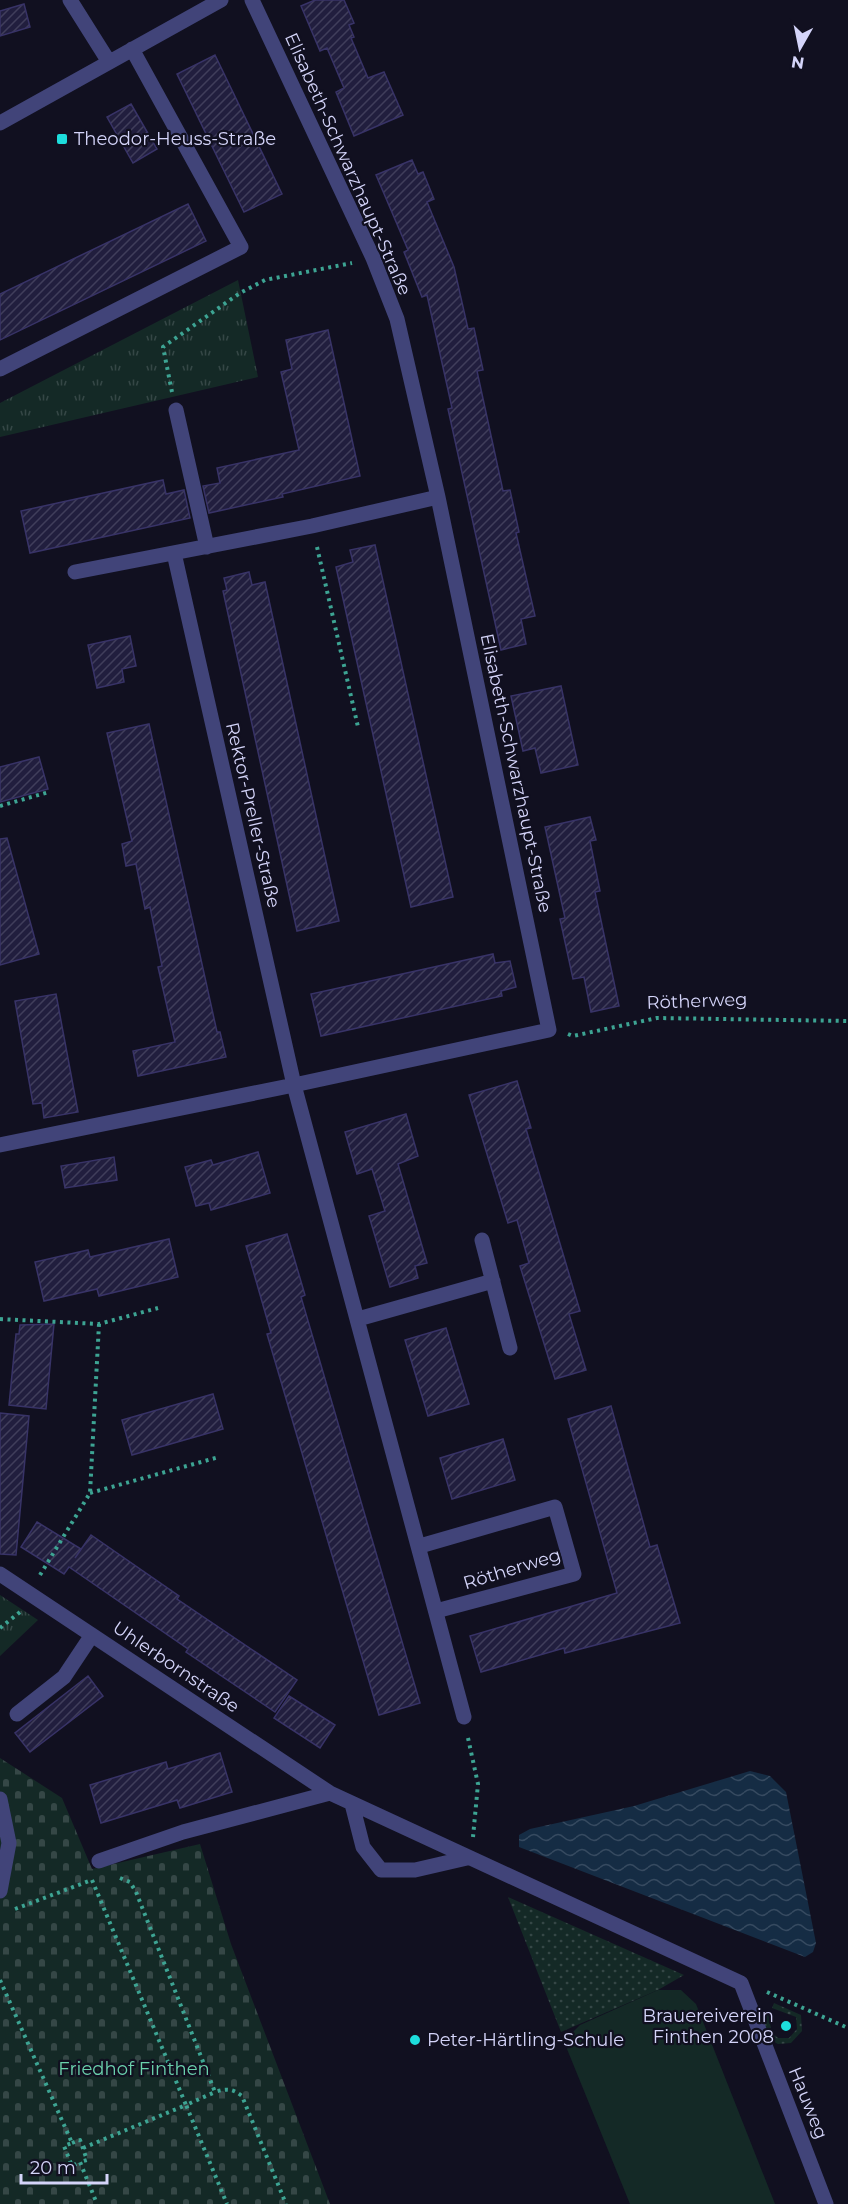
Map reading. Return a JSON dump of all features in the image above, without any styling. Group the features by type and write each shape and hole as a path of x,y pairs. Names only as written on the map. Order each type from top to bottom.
{"street":[{"path":"70,0 109,62"},
{"path":"0,123 221,0"},
{"name":"Elisabeth-Schwarzhaupt-Straße","path":"252,0 373,258 397,319 438,497 549,1030"},
{"path":"0,369 241,247 132,49"},
{"path":"176,410 207,547"},
{"path":"75,572 312,526 438,497"},
{"name":"Rektor-Preller-Straße","path":"174,553 294,1085"},
{"path":"0,1144 294,1085 549,1030"},
{"path":"294,1085 420,1546 464,1717"},
{"path":"482,1240 510,1348"},
{"path":"358,1319 493,1281"},
{"name":"Rötherweg","path":"420,1546 555,1507 574,1574 436,1611"},
{"name":"Uhlerbornstraße","path":"0,1574 330,1793 741,1983"},
{"path":"17,1714 64,1677 92,1635"},
{"path":"99,1861 183,1833 330,1793"},
{"path":"0,1799 9,1843 0,1891"},
{"path":"352,1804 363,1847 381,1870 415,1870 467,1858"},
{"name":"Hauweg","path":"741,1983 826,2204"}],"path":[{"path":"176,410 163,347 240,293 265,280 373,258"},
{"path":"312,526 358,727"},
{"path":"0,806 49,792"},
{"name":"Rötherweg","path":"549,1030 573,1036 657,1018 848,1021"},
{"path":"0,1319 99,1324 158,1308"},
{"path":"37,1580 90,1493 99,1324"},
{"path":"90,1493 219,1457"},
{"path":"0,1628 26,1608"},
{"path":"464,1717 478,1784 475,1830 467,1858"},
{"path":"110,1876 130,1882 136,1892 216,2092"},
{"path":"10,1910 98,1877"},
{"path":"92,1880 227,2204"},
{"path":"0,1980 72,2143"},
{"path":"741,1983 782,1996 848,2028"},
{"path":"82,2148 225,2088 242,2096 286,2204"},
{"path":"80,2140 87,2160 72,2166 64,2146 72,2143 80,2140"},
{"path":"80,2162 97,2204"}],"green space":[{"path":"238,280 258,377 0,437 0,403"},
{"path":"0,1595 38,1620 0,1656"},
{"name":"Friedhof Finthen","path":"0,1758 62,1798 92,1869 200,1844 231,1944 330,2204 0,2204"},
{"path":"508,1897 684,1975 658,1990 561,2032"},
{"path":"658,1990 681,1990 696,2004 775,2204 630,2204 567,2049 572,2033 580,2025"},
{"path":"774,2003 801,2015 802,2031 791,2043 778,2044 767,2030 764,2012 768,2013 772,2033 778,2038 789,2038 797,2029 796,2017 772,2008"}],"water":[{"path":"750,1771 770,1776 786,1792 816,1943 813,1952 805,1957 519,1847 519,1835 530,1829 634,1806"}],"building":[{"path":"315,0 344,0 354,23 349,25 354,37 351,38 368,78 384,72 403,115 354,136 336,92 344,88 327,48 320,51 301,6"},
{"path":"24,4 30,27 0,36 0,11"},
{"path":"215,55 282,194 244,212 177,74"},
{"path":"131,104 157,149 133,163 107,117"},
{"path":"412,160 418,174 423,172 434,199 427,202 454,267 468,329 474,328 483,370 477,371 503,491 510,490 519,532 516,533 535,616 521,619 526,644 501,650 448,409 452,408 427,295 422,297 404,252 408,250 376,175"},
{"path":"188,204 206,241 0,340 0,294"},
{"path":"328,330 360,476 282,494 283,497 209,513 203,486 220,483 217,468 299,450 281,372 292,369 286,340"},
{"path":"163,480 166,494 184,490 190,518 30,553 21,511"},
{"path":"375,545 453,897 411,907 336,567 353,562 350,550"},
{"path":"249,572 252,585 265,582 339,921 297,931 223,591 227,590 224,578"},
{"path":"130,636 136,666 122,669 124,682 97,688 88,645"},
{"path":"561,686 578,765 541,773 535,748 523,751 511,696"},
{"path":"149,724 217,1032 220,1032 226,1057 138,1076 133,1051 175,1042 158,967 162,966 150,907 145,909 136,864 126,866 122,844 132,841 107,733"},
{"path":"39,757 48,789 0,802 0,767"},
{"path":"590,817 596,840 590,841 600,891 595,892 619,1006 591,1012 584,977 573,979 560,919 565,918 545,827"},
{"path":"7,838 39,954 0,965 0,839"},
{"path":"493,954 495,963 510,961 516,987 501,991 502,996 321,1036 311,994"},
{"path":"56,994 78,1112 44,1118 42,1103 33,1104 15,1001"},
{"path":"517,1081 531,1128 526,1129 580,1311 569,1314 586,1370 555,1379 520,1266 529,1263 517,1220 508,1223 469,1095"},
{"path":"406,1114 418,1156 398,1164 427,1263 415,1266 418,1278 390,1287 369,1216 385,1211 372,1169 357,1174 345,1132"},
{"path":"258,1152 270,1193 211,1210 209,1203 196,1206 185,1167 211,1160 213,1165"},
{"path":"114,1157 117,1180 65,1188 61,1166"},
{"path":"287,1234 305,1295 301,1297 420,1703 379,1715 267,1334 271,1333 246,1246"},
{"path":"169,1239 178,1277 99,1296 97,1289 44,1301 35,1262 88,1250 90,1257"},
{"path":"54,1324 46,1409 9,1405 16,1334 19,1334 20,1325"},
{"path":"446,1328 469,1404 428,1416 405,1340"},
{"path":"213,1394 223,1429 132,1455 122,1420"},
{"path":"611,1406 650,1547 657,1545 680,1623 565,1653 564,1648 481,1672 470,1636 617,1593 568,1419"},
{"path":"0,1413 29,1416 16,1555 0,1554"},
{"path":"503,1439 515,1480 452,1499 440,1458"},
{"path":"37,1522 81,1549 75,1558 91,1535 179,1596 177,1599 297,1680 275,1712 186,1652 188,1649 69,1567 64,1574 21,1547"},
{"path":"88,1676 103,1696 30,1752 15,1733"},
{"path":"289,1696 335,1725 320,1748 274,1718"},
{"path":"220,1753 232,1792 180,1808 177,1800 101,1823 90,1785 166,1762 168,1769"}],"place":[{"name":"Theodor-Heuss-Straße","path":"62,139"},
{"name":"Brauereiverein Finthen 2008","path":"786,2026"},
{"name":"Peter-Härtling-Schule","path":"415,2040"}]}
